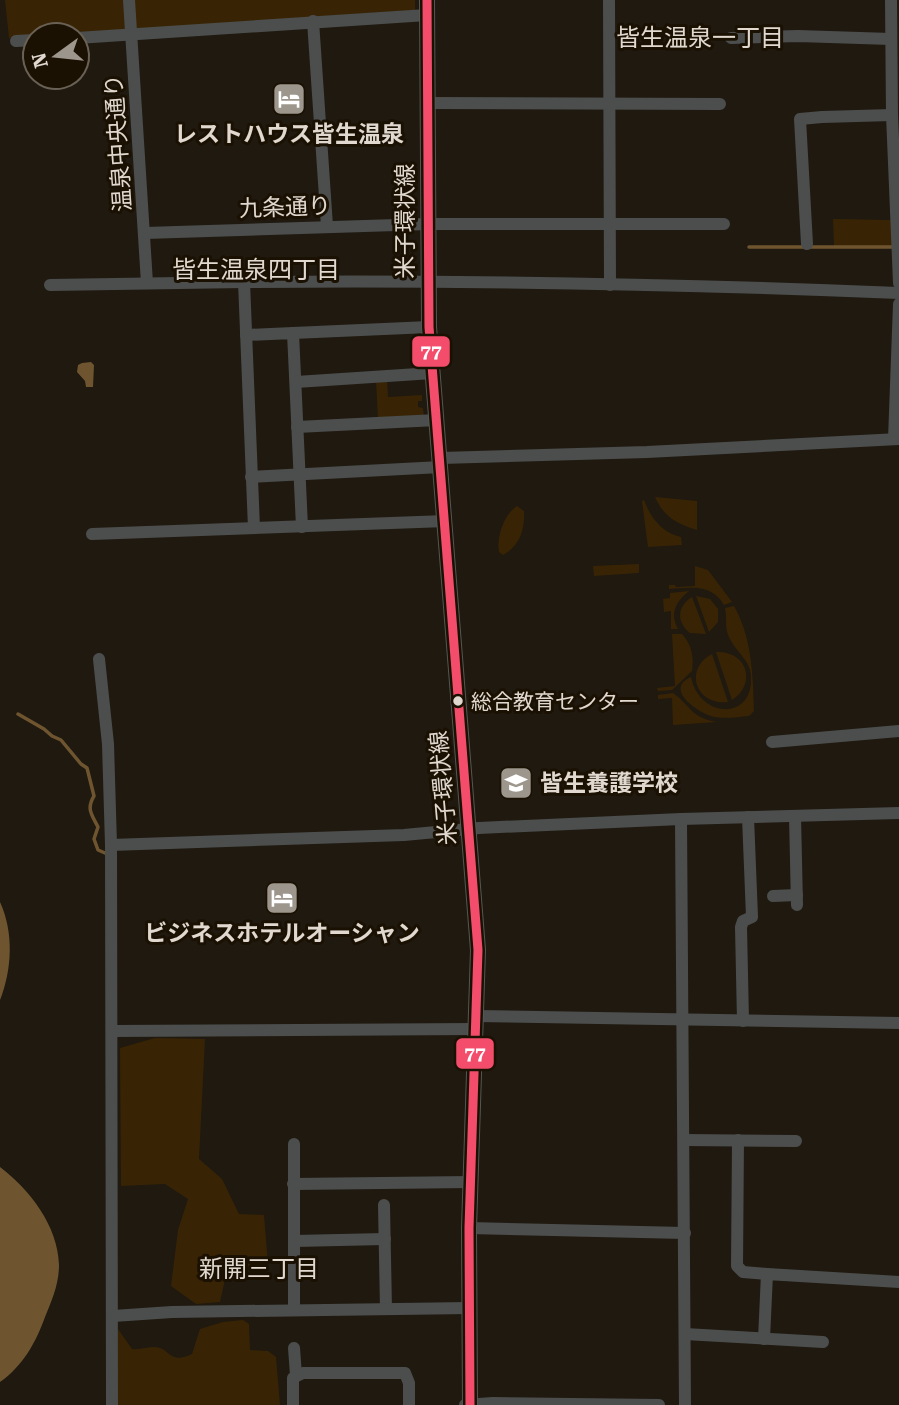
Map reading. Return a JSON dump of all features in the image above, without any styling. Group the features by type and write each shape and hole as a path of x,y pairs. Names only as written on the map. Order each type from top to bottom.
{"main road":[{"name":"米子環状線","path":"427,7 429,327 478,950 468,1405"}],"street":[{"name":"温泉中央通り","path":"129,0 147,283"},
{"path":"609,0 610,285"},
{"path":"891,0 892,115 896,137 899,283"},
{"path":"91,37 313,22 427,7"},
{"path":"313,22 327,226"},
{"path":"731,38 798,36 891,39"},
{"path":"16,41 21,41"},
{"path":"427,103 720,104"},
{"path":"807,244 798,121 822,117 892,115"},
{"name":"九条通り","path":"145,233 428,224 724,225"},
{"path":"244,282 254,528"},
{"path":"50,285 427,282 740,286 899,293"},
{"path":"251,477 441,463 897,439 899,304"},
{"path":"246,335 429,327"},
{"path":"293,333 302,527"},
{"path":"296,382 433,373"},
{"path":"298,427 437,420"},
{"path":"92,534 446,521"},
{"path":"99,659 108,744 111,845 112,1405"},
{"path":"772,742 899,731"},
{"path":"111,845 404,835 681,819 899,813"},
{"path":"773,896 797,900 795,816"},
{"path":"743,1021 741,927 743,921 752,918 748,817"},
{"path":"681,819 685,1405"},
{"path":"112,1031 475,1022 683,1020 899,1023"},
{"path":"684,1140 796,1141"},
{"path":"738,1140 737,1266 743,1272 899,1282"},
{"path":"294,1144 294,1309"},
{"path":"293,1184 471,1182"},
{"path":"384,1205 386,1309"},
{"path":"470,1228 685,1233"},
{"path":"294,1241 385,1239"},
{"path":"764,1339 767,1274"},
{"path":"113,1316 294,1309 469,1308"},
{"path":"685,1334 823,1342"},
{"path":"293,1405 293,1378 296,1374 294,1348"},
{"path":"296,1374 405,1373 409,1383 409,1405"},
{"path":"468,1405 659,1405"}],"shaded area":[{"path":"5,0 415,0 415,10 91,32 91,21 21,21 21,37 9,38"},
{"path":"833,219 891,220 893,246 834,246"},
{"path":"91,362 94,365 93,387 86,387 85,381 77,372 78,365"},
{"path":"387,379 388,397 422,395 418,407 423,408 424,417 378,420 376,380"},
{"path":"655,497 697,501 697,530 672,519"},
{"path":"644,500 658,523 668,532 681,537 682,545 648,547"},
{"path":"517,506 524,511 524,524 514,547 503,555 498,546 500,533 508,515"},
{"path":"639,564 639,573 594,576 593,566"},
{"path":"695,566 708,570 732,602 724,605 713,593 700,588 669,589 669,585 695,586"},
{"path":"689,591 674,612 678,629 671,629 671,611 664,612 663,599 670,598 670,593"},
{"path":"696,596 710,599 718,609 718,622 709,632"},
{"path":"692,597 706,634 690,633 682,624 681,609"},
{"path":"734,606 748,644 754,711 749,716 715,717 693,706 682,694 681,688 683,682 691,677 703,700 723,709 742,703 748,695 751,682 749,668 728,635 725,608"},
{"path":"672,634 682,634 688,642 692,671 672,690 658,691 657,688 675,686"},
{"path":"716,652 735,656 745,669 745,685 732,700"},
{"path":"712,654 728,702 717,702 708,698 701,693 697,685 698,668"},
{"path":"673,693 696,714 717,722 673,725 672,698 658,699 658,695"},
{"path":"0,902 8,926 10,951 0,1000"},
{"path":"155,1038 205,1039 199,1159 222,1179 239,1214 264,1215 268,1264 227,1270 220,1302 196,1304 171,1286 178,1230 188,1199 165,1184 121,1186 120,1048"},
{"path":"0,1167 32,1198 48,1223 54,1236 59,1265 55,1292 28,1353 0,1382"},
{"path":"243,1320 249,1324 250,1350 268,1351 276,1357 280,1405 118,1405 118,1329 132,1349 155,1347 178,1358 192,1354 200,1329 223,1322"}],"waterway":[{"path":"749,247 892,247"},
{"path":"18,714 61,740 87,768 94,796 90,805 91,812 98,827 94,839 98,850 105,853"}],"transit line":[{"name":"77","path":"427,0 429,327 478,950 469,1228 470,1405"}],"place":[{"name":"レストハウス皆生温泉","path":"289,99"},
{"name":"総合教育センター","path":"458,701"},
{"name":"皆生養護学校","path":"516,783"},
{"name":"ビジネスホテルオーシャン","path":"282,898"}],"district":[{"name":"皆生温泉一丁目","path":"700,38"},
{"name":"皆生温泉四丁目","path":"256,270"},
{"name":"新開三丁目","path":"259,1269"}]}
